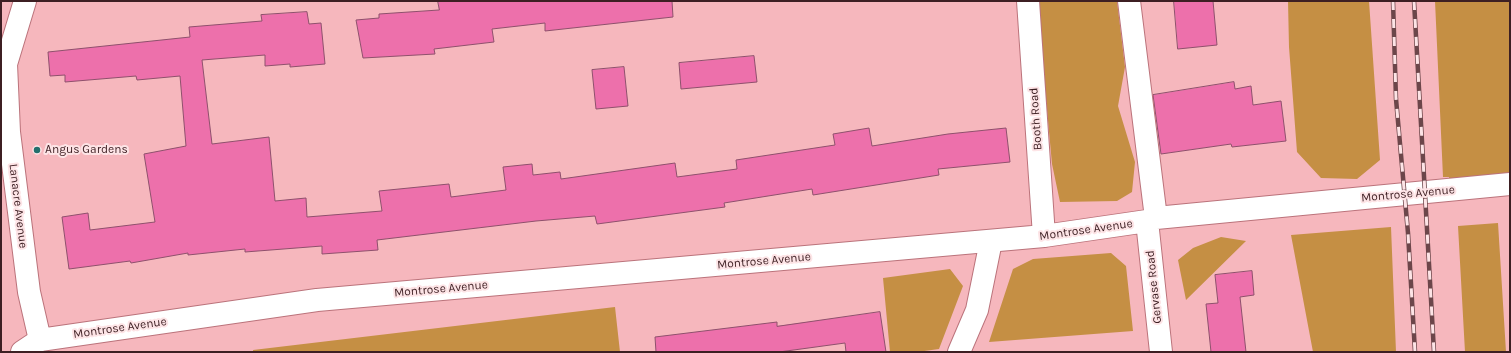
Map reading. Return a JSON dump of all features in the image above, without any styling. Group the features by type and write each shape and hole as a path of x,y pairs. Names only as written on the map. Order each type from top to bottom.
{"street":[{"name":"Booth Road","path":"1028,1 1044,236"},
{"path":"1129,1 1152,220"},
{"name":"Lanacre Avenue","path":"21,2 6,64 9,124 29,292 40,340"},
{"name":"Montrose Avenue","path":"22,352 40,340 317,300 1044,236 1152,220 1510,184"},
{"name":"Gervase Road","path":"1152,220 1161,352"},
{"path":"959,352 977,310 991,241"}],"shaded area":[{"path":"1037,1 1117,1 1125,67 1118,106 1135,162 1132,192 1117,201 1060,202 1052,164"},
{"path":"1288,1 1369,1 1380,160 1357,179 1321,178 1297,152 1289,47"},
{"path":"1435,1 1510,1 1510,184 1450,189 1449,177 1443,177"},
{"path":"1498,223 1506,352 1465,352 1458,226"},
{"path":"1391,227 1396,352 1313,352 1291,235"},
{"path":"1221,237 1246,241 1186,300 1178,260 1193,248"},
{"path":"1111,253 1126,266 1133,331 989,342 1013,269 1033,259"},
{"path":"950,269 963,286 939,349 917,352 890,352 883,278"},
{"path":"615,307 620,352 253,352 253,350"}],"building":[{"path":"438,1 672,1 673,17 545,31 545,23 492,29 494,42 434,49 435,54 363,58 356,20 379,18 379,14 439,10"},
{"path":"1174,1 1213,1 1217,45 1178,49"},
{"path":"307,12 309,24 321,23 325,64 290,67 290,64 265,66 265,55 202,60 212,144 269,137 275,201 306,198 307,217 382,211 379,191 449,184 451,197 506,190 503,167 532,164 533,175 560,172 561,179 675,163 677,177 737,169 736,160 835,145 833,134 869,128 872,146 948,134 1006,128 1010,162 938,169 939,175 813,195 812,189 724,203 725,207 597,224 595,216 536,221 377,240 378,250 322,254 322,246 245,252 245,249 188,255 188,253 131,263 130,261 69,269 62,217 88,213 90,230 155,222 144,154 186,146 180,76 137,80 136,76 65,82 65,75 50,76 48,52 190,37 189,27 262,21 261,15"},
{"path":"754,56 757,82 681,89 679,63"},
{"path":"624,67 628,106 596,109 592,70"},
{"path":"1234,82 1235,89 1251,86 1253,105 1281,101 1286,141 1232,147 1231,144 1161,154 1153,95"},
{"path":"1252,271 1254,295 1240,297 1246,352 1211,352 1206,304 1218,303 1215,275"},
{"path":"880,312 886,352 846,352 845,343 779,352 656,352 655,337 777,322 777,326"}],"railway":[{"path":"1393,1 1396,99 1408,233 1415,352"},
{"path":"1414,1 1434,352"}],"place":[{"name":"Angus Gardens","path":"37,150"}]}
